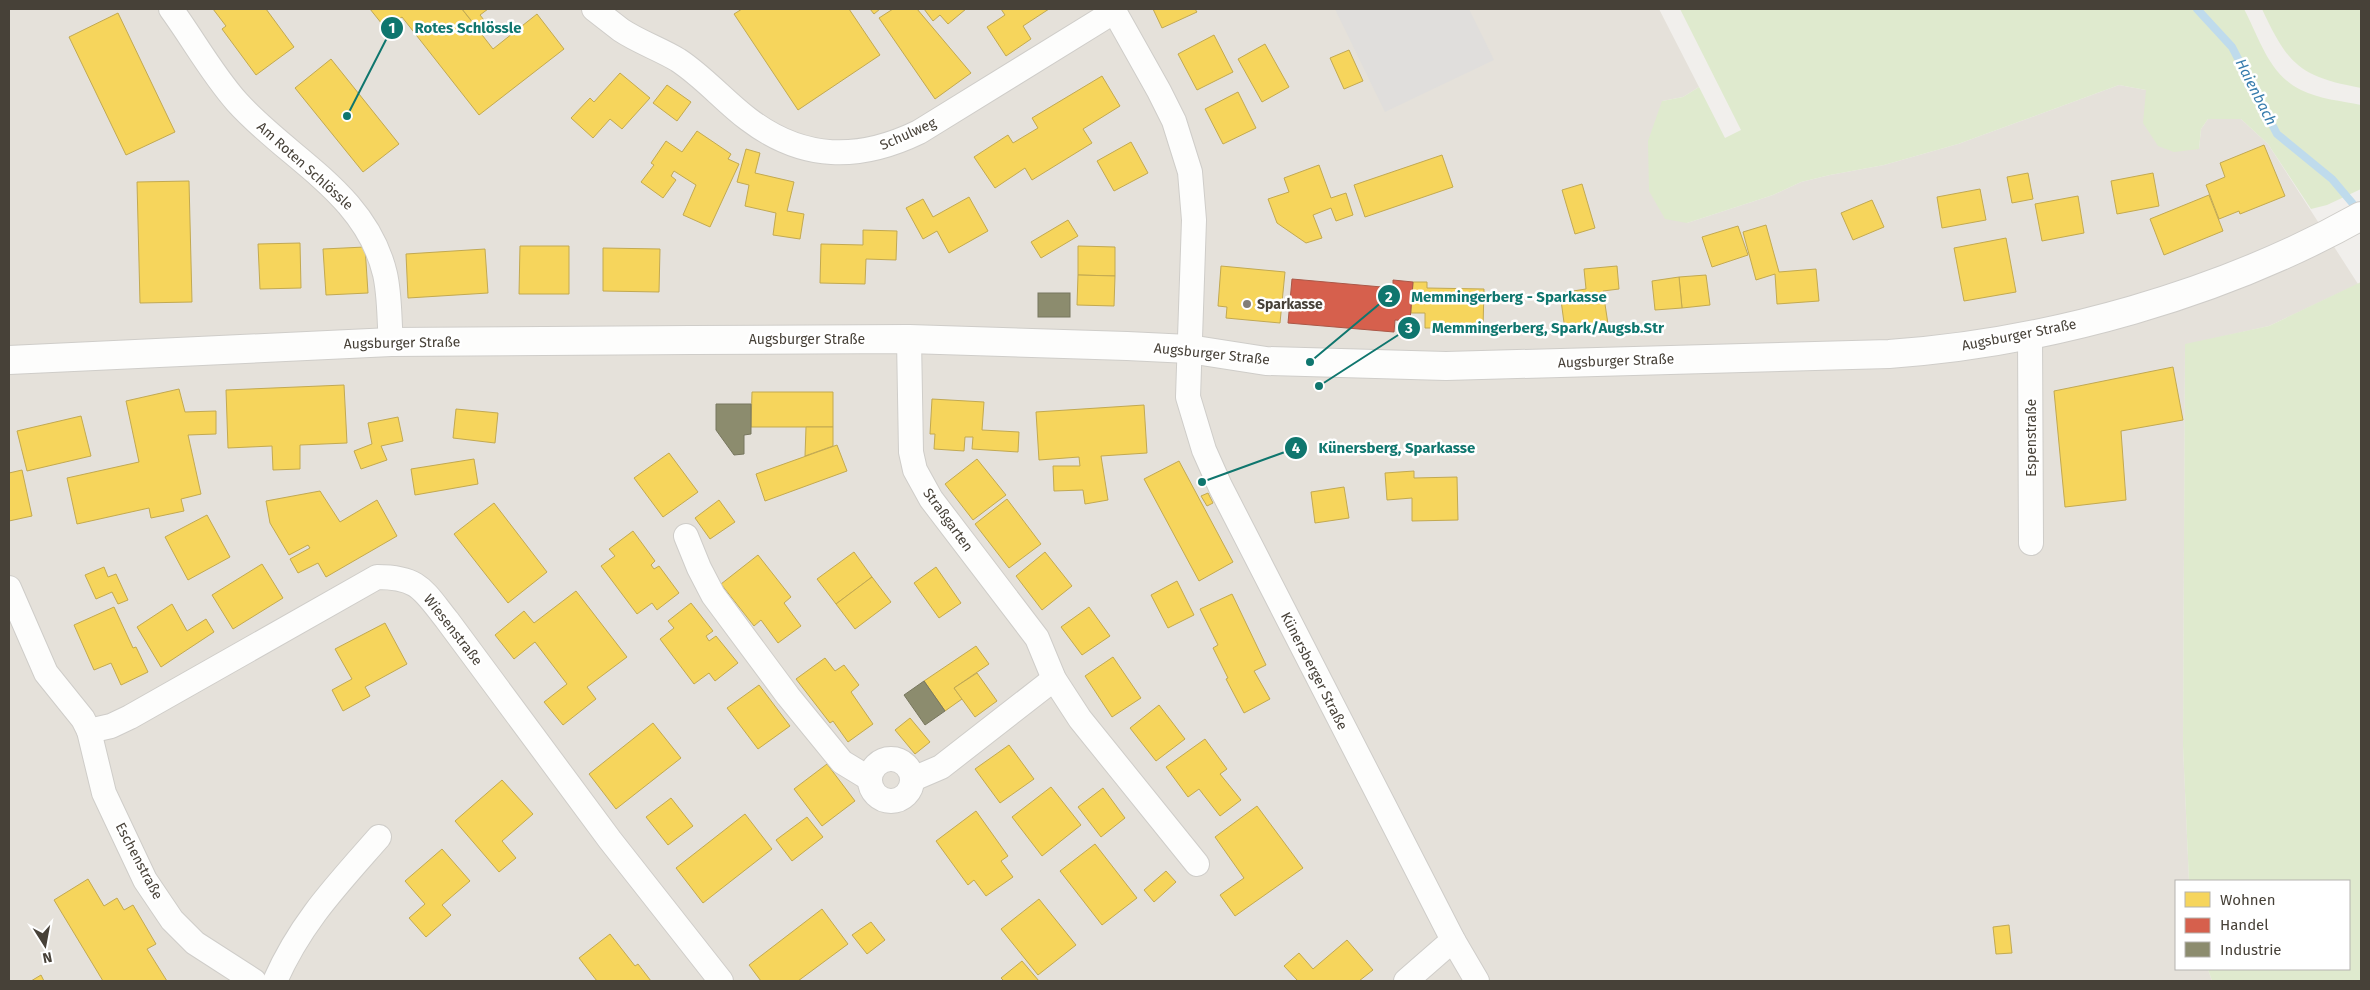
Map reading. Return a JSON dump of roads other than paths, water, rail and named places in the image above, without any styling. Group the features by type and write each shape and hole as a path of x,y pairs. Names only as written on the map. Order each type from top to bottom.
{"street":[{"name":"Am Roten Schlössle","path":"171,9 236,102 271,136 348,202 364,225 378,250 385,274 388,292 390,342"},
{"name":"Schulweg","path":"594,9 622,30 678,60 749,120 778,138 798,146 846,153 872,150 894,144 919,132 1114,10"},
{"name":"Künersberger Straße","path":"1114,10 1147,66 1174,121 1190,172 1194,220 1188,397 1204,450 1217,479 1453,940 1477,981"},
{"name":"Augsburger Straße","path":"9,360 390,342 909,339 1189,349 1266,361 1446,366 1889,354 1948,350 2092,321 2196,290 2303,246 2352,221"},
{"name":"Espenstraße","path":"2030,334 2032,543"},
{"name":"Straßgarten","path":"909,339 911,452 915,470 931,499 1037,638 1054,679 1080,719 1197,864"},
{"path":"686,536 698,568 713,595 788,696 842,762 870,779 872,772 881,761 895,759 908,766 913,780 941,767 1054,679"},
{"name":"Wiesenstraße","path":"89,731 111,726 130,718 377,577 410,580 425,593 447,620 610,840 721,981"},
{"path":"9,588 46,673 83,719 89,731"},
{"name":"Eschenstraße","path":"89,731 104,793 145,880 172,920 195,943 238,973 254,981"},
{"path":"275,981 289,950 312,915 378,838"},
{"path":"1406,981 1453,940"}],"waterway":[{"name":"Haienbach","path":"2197,9 2232,47 2277,134 2332,179 2359,211"}],"place":[{"name":"Rotes Schlössle","path":"347,116"},
{"name":"Sparkasse","path":"1247,304"},
{"name":"Memmingerberg - Sparkasse","path":"1310,362"},
{"name":"Memmingerberg, Spark/Augsb.Str","path":"1319,386"},
{"name":"Künersberg, Sparkasse","path":"1202,482"}]}
